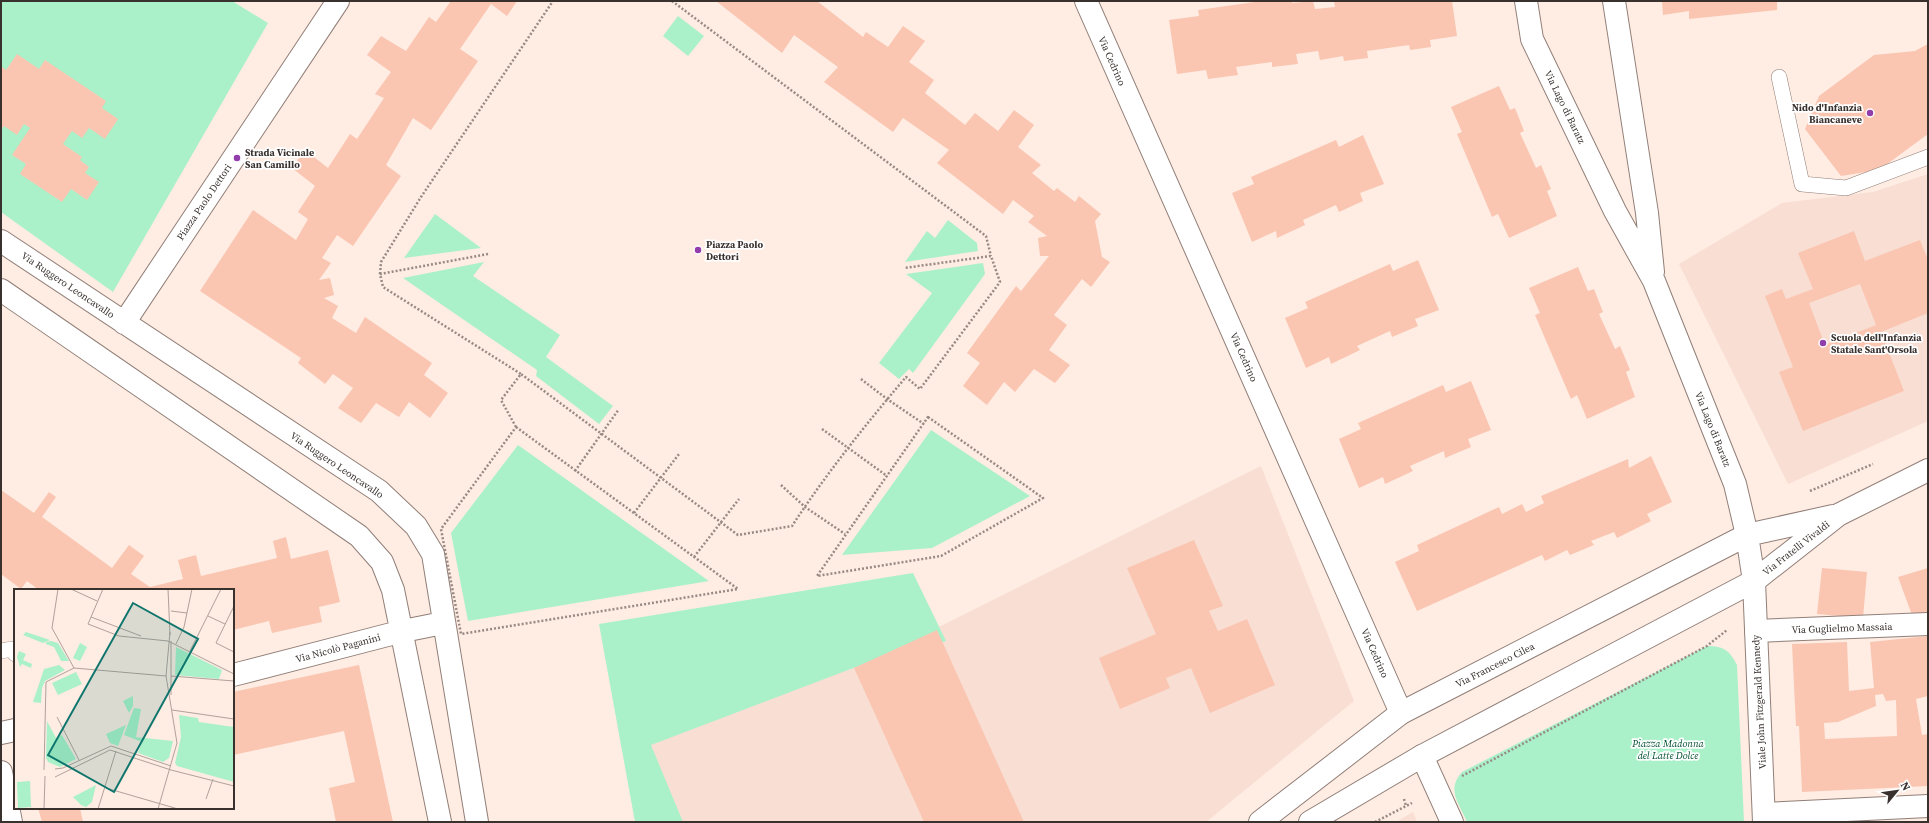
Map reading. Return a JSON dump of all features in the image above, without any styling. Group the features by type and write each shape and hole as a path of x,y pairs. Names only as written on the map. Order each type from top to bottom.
{"street":[{"name":"Piazza Paolo Dettori","path":"124,323 338,1"},
{"name":"Via Cedrino","path":"1086,1 1401,713"},
{"name":"Via Lago di Baratz","path":"1526,1 1532,39 1616,210 1654,281 1735,484 1747,535 1754,581"},
{"name":"Via Lago di Baratz","path":"1614,1 1647,212 1654,281"},
{"path":"1616,210 1647,212"},
{"name":"Via Ruggero Leoncavallo","path":"1,241 379,490 416,526 432,554 476,822"},
{"path":"1,290 359,536 382,562 393,590 403,631 440,822"},
{"name":"Via Fratelli Vivaldi","path":"1754,581 1838,514 1928,470"},
{"name":"Via Fratelli Vivaldi","path":"1747,535 1838,514"},
{"name":"Via Francesco Cilea","path":"1260,822 1401,713 1747,535"},
{"path":"1310,822 1422,756 1754,581"},
{"name":"Viale John Fitzgerald Kennedy","path":"1754,581 1764,818"},
{"name":"Via Nicolò Paganini","path":"234,675 442,622"},
{"name":"Via Guglielmo Massaia","path":"1756,631 1928,624"},
{"path":"1,733 14,730"},
{"path":"1422,756 1452,822"},
{"path":"1,772 11,822"},
{"path":"1764,818 1928,806"}],"lane":[{"path":"1779,77 1802,184 1846,188 1928,156"},
{"path":"1,652 12,649 14,652"}],"path":[{"path":"553,1 421,197 381,262 380,274 383,287 521,374 738,535 792,526 805,506 887,399 906,377 920,389 1000,282 986,236 672,1"},
{"path":"380,274 488,254"},
{"path":"904,268 991,256"},
{"path":"516,427 441,529 461,634 738,589 516,427 501,400 521,374"},
{"path":"861,379 924,424"},
{"path":"575,471 619,409"},
{"path":"928,417 1043,498 940,556 817,576 887,476 928,417"},
{"path":"822,429 887,476"},
{"path":"634,513 679,454"},
{"path":"781,485 805,506 845,534"},
{"path":"694,558 738,499"},
{"path":"1376,822 1708,646"}],"shaded area":[{"name":"Scuola dell'Infanzia Statale Sant'Orsola","path":"1928,174 1928,421 1788,484 1679,264 1782,203 1873,192"},
{"path":"1261,466 1354,701 1206,822 683,822 650,745 943,625"},
{"path":"1413,812 1417,822 1396,822"}],"green space":[{"path":"1,1 232,1 268,23 113,292 1,212"},
{"path":"678,16 704,36 688,56 663,36"},
{"path":"435,214 481,248 404,258"},
{"path":"948,220 977,243 978,251 905,262 927,231 935,238"},
{"path":"484,262 473,276 560,335 546,357 613,406 599,424 536,376 537,370 403,278"},
{"path":"983,263 985,274 913,373 909,369 899,379 879,363 932,293 906,274"},
{"path":"931,430 1030,496 932,548 842,555"},
{"path":"518,445 709,581 468,621 451,533"},
{"path":"913,573 946,641 869,662 651,745 683,822 635,822 599,624"},
{"name":"Piazza Madonna del Latte Dolce","path":"1707,646 1718,647 1726,650 1732,656 1737,665 1744,822 1467,822 1454,791 1457,779 1462,772"}],"building":[{"path":"451,1 517,1 507,16 491,4 460,49 478,61 431,130 413,118 386,165 401,176 353,246 337,235 322,258 331,263 319,280 330,278 334,295 324,298 338,306 332,318 356,333 365,317 432,363 424,375 448,393 430,418 409,402 399,417 376,403 361,423 338,408 353,388 333,374 325,384 298,363 301,358 200,291 253,210 296,240 308,219 298,212 315,186 292,168 305,150 328,168 350,134 357,139 384,98 375,94 391,72 367,55 381,36 406,51 429,17 436,22"},
{"path":"716,1 817,1 863,37 866,32 888,47 903,26 925,41 909,62 934,80 925,93 965,125 975,113 998,131 1014,110 1034,125 1018,147 1041,165 1032,173 1054,191 1057,188 1075,202 1079,196 1101,214 1095,221 1102,257 1110,262 1091,287 1082,279 1054,315 1067,325 1049,350 1070,365 1055,383 1034,369 1015,392 1004,382 987,405 963,386 980,363 967,353 1016,286 1021,291 1049,256 1040,256 1038,238 1047,236 1028,222 1034,216 1013,200 1003,214 937,163 949,150 903,118 893,132 824,82 838,67 794,35 782,53"},
{"path":"1262,1 1292,1 1292,3 1313,1 1315,9 1335,7 1334,1 1452,1 1457,36 1430,40 1431,47 1410,50 1409,45 1367,51 1368,58 1344,61 1343,56 1320,60 1318,51 1296,54 1298,64 1272,67 1272,62 1236,67 1238,75 1208,79 1206,70 1177,74 1169,20 1199,16 1198,10"},
{"path":"1662,1 1780,2 1777,2 1777,10 1689,19 1689,11 1663,15"},
{"name":"Nido d'Infanzia Biancaneve","path":"1928,44 1928,134 1879,170 1841,176 1805,129 1819,96 1874,55 1915,51"},
{"path":"17,54 39,69 45,60 106,101 102,108 118,119 105,139 89,128 82,138 72,131 63,144 82,157 80,160 89,167 85,173 99,182 87,200 71,189 62,202 20,174 26,164 12,155 30,128 24,124 17,135 4,126 1,130 1,66 6,70"},
{"path":"1499,86 1510,110 1515,108 1524,131 1520,133 1536,168 1541,165 1551,189 1547,191 1557,216 1509,238 1498,214 1492,217 1457,134 1462,132 1451,107"},
{"path":"1363,135 1384,184 1360,193 1363,201 1339,212 1336,205 1303,220 1305,225 1277,238 1276,231 1252,242 1232,193 1254,184 1251,177 1336,140 1339,147"},
{"path":"1854,231 1865,261 1920,240 1928,260 1928,313 1881,332 1904,391 1803,431 1779,372 1793,367 1765,296 1782,289 1786,299 1813,289 1798,253","holes":["1860,284 1876,325 1825,345 1809,303"]},
{"path":"1418,260 1439,310 1415,319 1418,326 1392,337 1390,331 1357,346 1360,350 1331,364 1329,357 1306,368 1285,318 1308,308 1305,302 1390,264 1393,271"},
{"path":"1578,267 1588,291 1594,289 1603,312 1599,314 1615,349 1620,346 1630,370 1626,372 1635,397 1587,419 1577,395 1571,399 1535,315 1540,313 1529,288"},
{"path":"1471,381 1491,430 1468,439 1471,447 1445,458 1444,451 1410,466 1413,471 1385,484 1383,477 1359,488 1339,439 1361,429 1358,423 1443,385 1446,392"},
{"path":"1651,456 1672,502 1647,514 1651,521 1617,538 1614,532 1591,541 1594,545 1570,555 1567,550 1545,561 1542,555 1417,611 1395,562 1419,551 1417,545 1499,507 1502,514 1522,504 1526,512 1544,503 1541,496 1628,459 1629,468"},
{"path":"1,490 34,513 49,492 56,497 42,517 112,568 129,545 144,556 131,574 150,587 183,579 178,560 196,555 201,576 277,558 273,541 286,537 291,559 328,550 340,602 319,607 322,622 272,633 269,621 234,630 234,589 38,589 27,581 21,589 1,574"},
{"path":"1194,540 1223,606 1209,611 1218,631 1247,619 1275,685 1210,713 1191,668 1166,678 1170,688 1120,709 1099,658 1156,634 1127,568"},
{"path":"1822,568 1867,572 1863,618 1817,614"},
{"path":"1928,568 1928,613 1912,615 1898,577"},
{"path":"937,630 1024,822 924,822 854,668"},
{"path":"1928,636 1928,696 1916,699 1922,735 1928,734 1928,786 1802,792 1799,726 1796,726 1792,644 1847,642 1849,691 1874,688 1870,642","holes":["1883,694 1886,701 1896,700 1897,736 1825,739 1824,723 1838,722 1876,706 1875,695"]},
{"path":"359,665 393,822 336,822 329,788 355,782 344,731 234,755 234,692"},
{"path":"38,809 80,809 83,822 42,822"}],"place":[{"name":"Nido d'Infanzia Biancaneve","path":"1870,113"},
{"name":"Strada Vicinale San Camillo","path":"237,158"},
{"name":"Piazza Paolo Dettori","path":"698,250"},
{"name":"Scuola dell'Infanzia Statale Sant'Orsola","path":"1823,343"}]}
